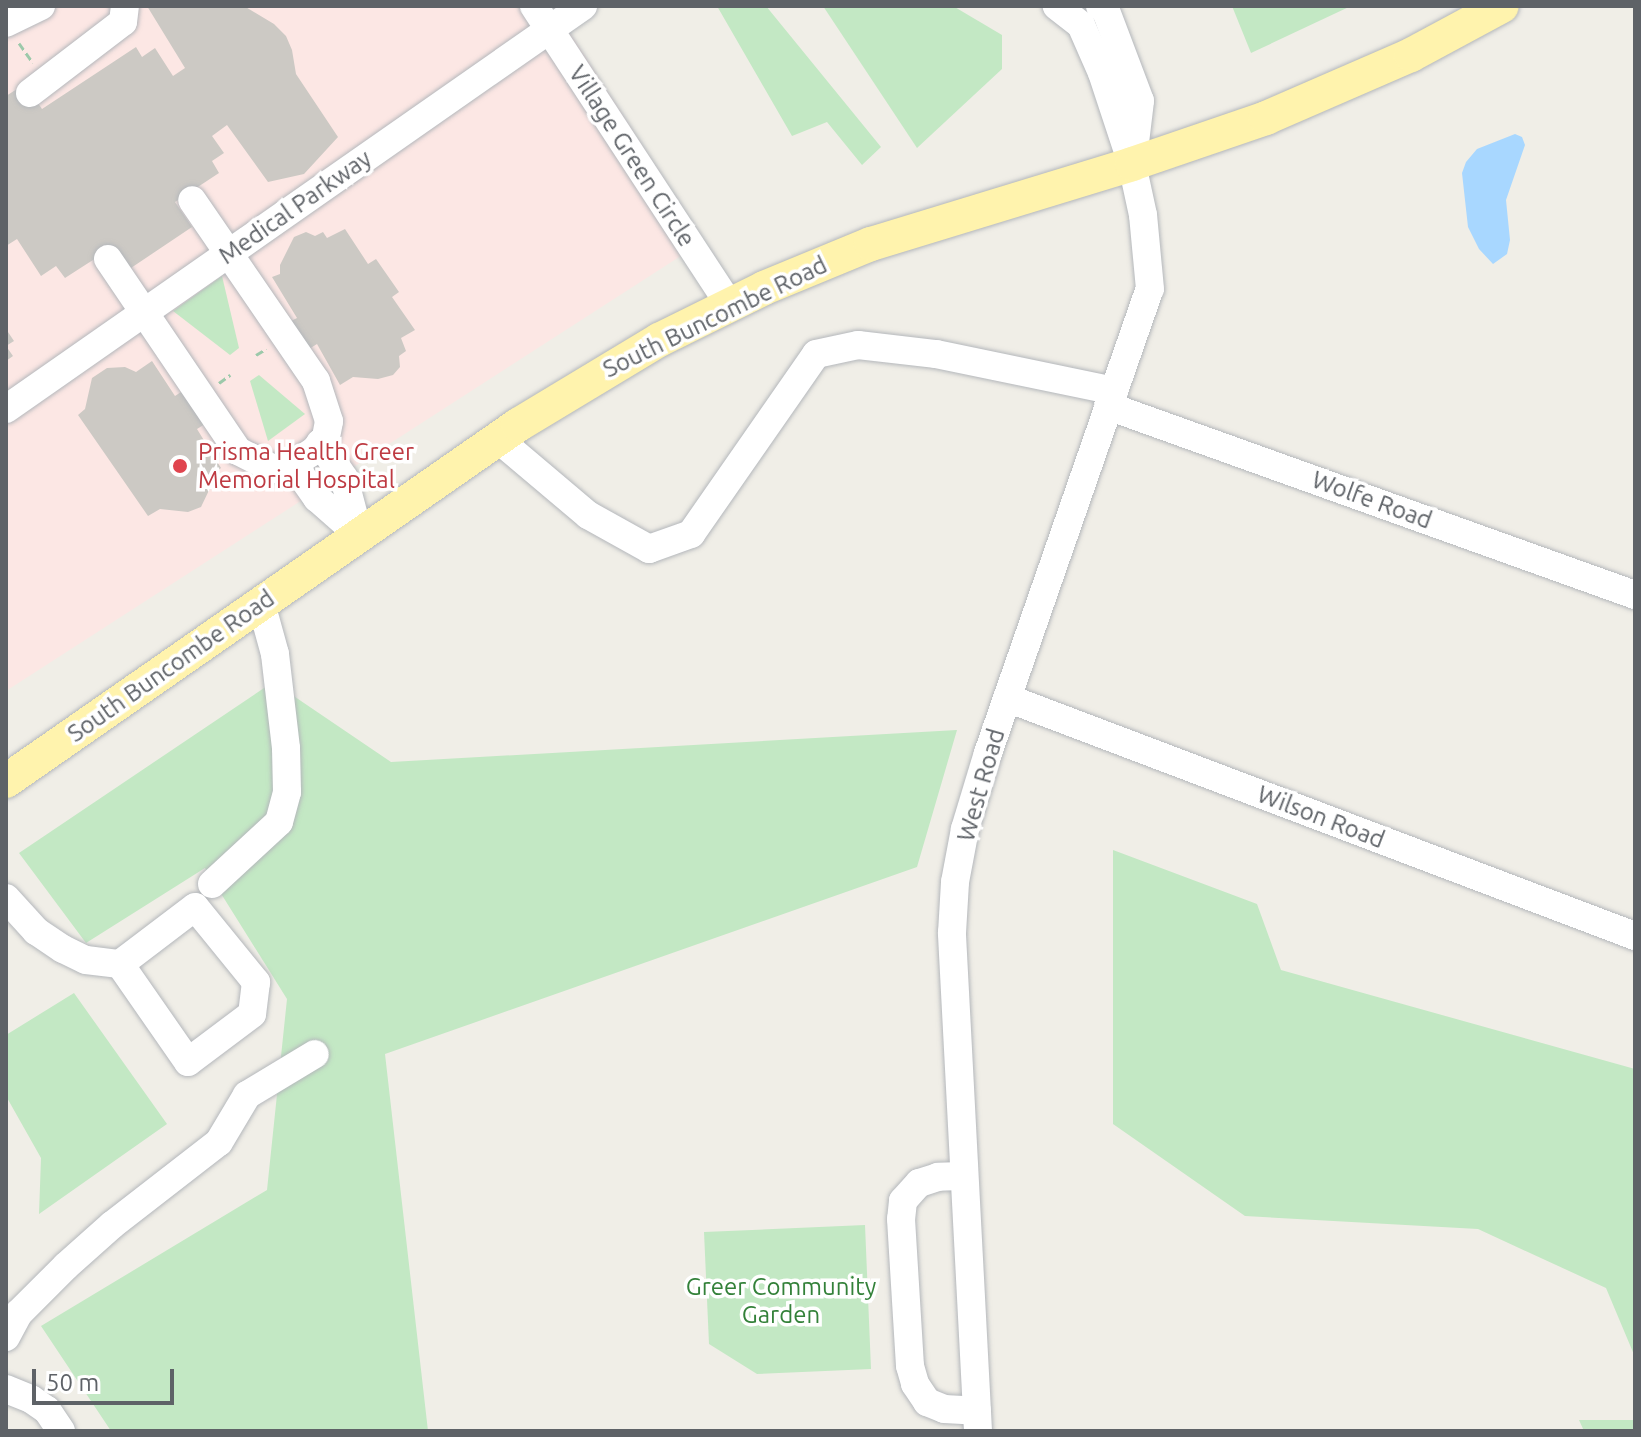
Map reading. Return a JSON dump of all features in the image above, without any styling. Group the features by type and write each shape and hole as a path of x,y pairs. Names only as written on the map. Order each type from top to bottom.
{"main road":[{"name":"South Buncombe Road","path":"6,781 498,439 612,367 730,305 871,244 1132,164 1342,87 1502,6"}],"street":[{"path":"9,28 41,6"},
{"path":"38,87 123,22 125,6"},
{"name":"Village Green Circle","path":"534,6 730,305"},
{"name":"Medical Parkway","path":"6,409 583,6"},
{"path":"1057,6 1081,25 1102,73 1132,164"},
{"path":"1100,6 1106,11 1140,101 1132,164"},
{"name":"West Road","path":"977,1421 962,1176 952,933 955,882 965,829 1007,698 1150,289 1143,215 1132,164"},
{"path":"108,259 238,451 274,469 293,464 320,443 329,421 316,381 192,200"},
{"name":"Wolfe Road","path":"498,439 588,515 649,549 691,534 816,354 858,345 936,354 1111,398 1635,595"},
{"path":"320,443 344,478 359,535"},
{"path":"293,464 317,498 359,535"},
{"path":"212,884 279,822 287,792 275,654 261,603"},
{"name":"Wilson Road","path":"1007,698 1635,936"},
{"path":"6,898 36,931 63,949 86,960 120,964 195,907 256,982 252,1014 188,1062 120,964"},
{"path":"6,1337 19,1313 66,1266 112,1225 219,1142 247,1095 315,1054"},
{"path":"962,1176 938,1177 919,1183 903,1201 901,1219 910,1366 915,1384 927,1402 977,1421"},
{"path":"6,1389 31,1399 47,1410 61,1431"}],"path":[{"path":"9,28 38,87"}],"shaded area":[{"name":"Prisma Health Greer Memorial Hospital","path":"6,6 553,6 704,241 6,691"}],"green space":[{"path":"717,6 766,6 881,147 862,165 827,122 792,136"},
{"path":"823,6 953,6 1002,35 1002,69 917,148"},
{"path":"1232,6 1351,6 1251,53"},
{"path":"222,276 239,348 230,355 173,311"},
{"path":"259,375 305,414 268,441 250,381"},
{"path":"273,682 391,762 957,730 917,867 385,1054 428,1431 111,1431 41,1326 267,1190 287,999 205,868 86,943 19,853"},
{"path":"1113,850 1257,904 1281,970 1635,1069 1635,1357 1606,1288 1478,1229 1245,1216 1113,1124"},
{"path":"74,993 167,1124 39,1214 41,1158 6,1096 6,1035"},
{"name":"Greer Community Garden","path":"865,1225 871,1369 757,1374 709,1344 704,1232"},
{"path":"1579,1420 1635,1420 1635,1431 1584,1431"}],"water":[{"path":"1515,134 1522,137 1525,145 1506,200 1510,240 1507,254 1493,264 1479,249 1468,227 1462,173 1466,162 1477,149"}],"building":[{"path":"147,6 244,6 274,24 286,36 296,74 338,137 304,174 268,182 227,125 212,136 224,153 212,161 219,173 175,202 192,227 125,272 110,249 65,278 56,266 41,276 17,239 6,246 6,96 25,84 42,109 136,47 142,57 155,48 173,76 185,68"},
{"path":"345,229 368,264 376,259 399,292 392,297 415,330 401,338 406,351 399,356 400,367 393,375 378,379 353,377 340,385 317,344 309,349 291,321 297,318 272,277 280,274 280,265 294,237 306,232 315,236 323,232 327,238"},
{"path":"6,329 14,341 6,346"},
{"path":"6,346 13,356 6,361"},
{"path":"152,361 175,396 181,392 205,424 197,429 221,468 212,475 212,484 201,507 188,512 160,509 148,516 78,415 85,409 92,378 107,368 125,367 136,372"}],"place":[{"name":"Prisma Health Greer Memorial Hospital","path":"180,466"}]}
